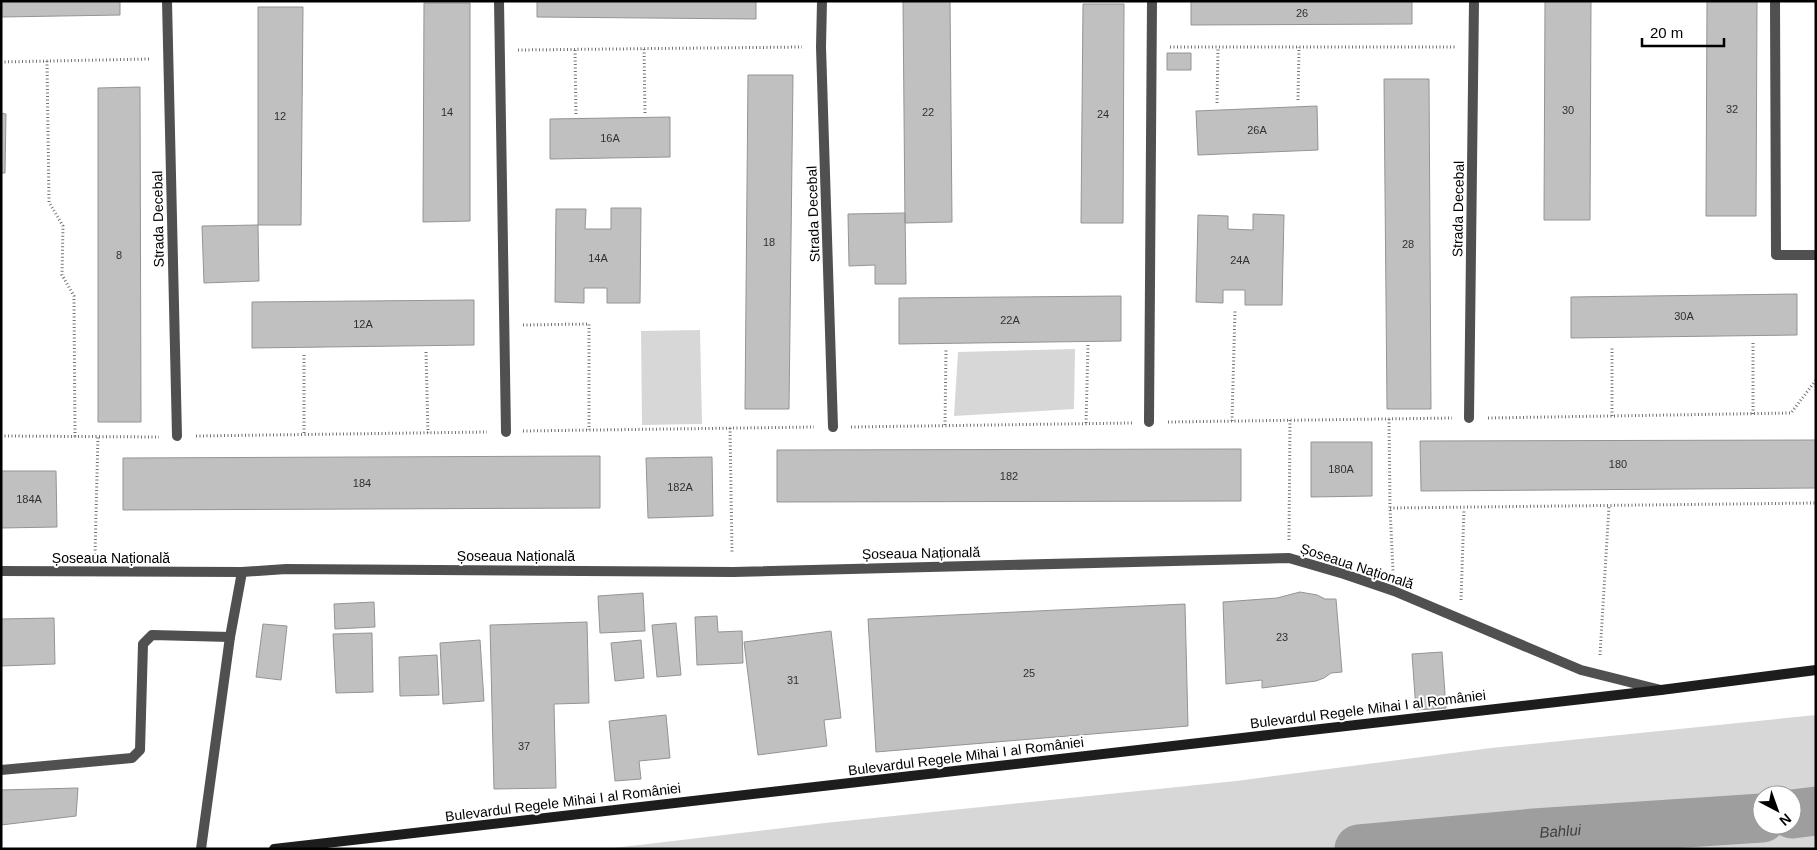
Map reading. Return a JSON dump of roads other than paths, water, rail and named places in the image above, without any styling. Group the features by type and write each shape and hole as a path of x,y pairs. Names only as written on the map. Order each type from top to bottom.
{"main road":[{"name":"Șoseaua Națională","path":"1661,690 1816,670"},
{"name":"Bulevardul Regele Mihai I al României","path":"274,849 1661,690"}],"street":[{"name":"Strada Decebal","path":"167,1 177,436"},
{"path":"499,1 506,432"},
{"name":"Strada Decebal","path":"822,1 821,47 833,427"},
{"path":"1149,422 1152,1"},
{"name":"Strada Decebal","path":"1469,418 1474,1"},
{"path":"1775,1 1776,256 1816,255"},
{"name":"Șoseaua Națională","path":"1,571 242,572 286,569 733,572 1289,558 1394,591 1581,670 1661,690"},
{"path":"201,849 230,637 242,572"},
{"path":"1,770 132,758 140,750 143,644 152,635 230,637"}],"waterway":[{"name":"Bahlui","path":"1802,813 1816,811"},
{"name":"Bahlui","path":"1359,849 1534,833 1752,819"}]}
